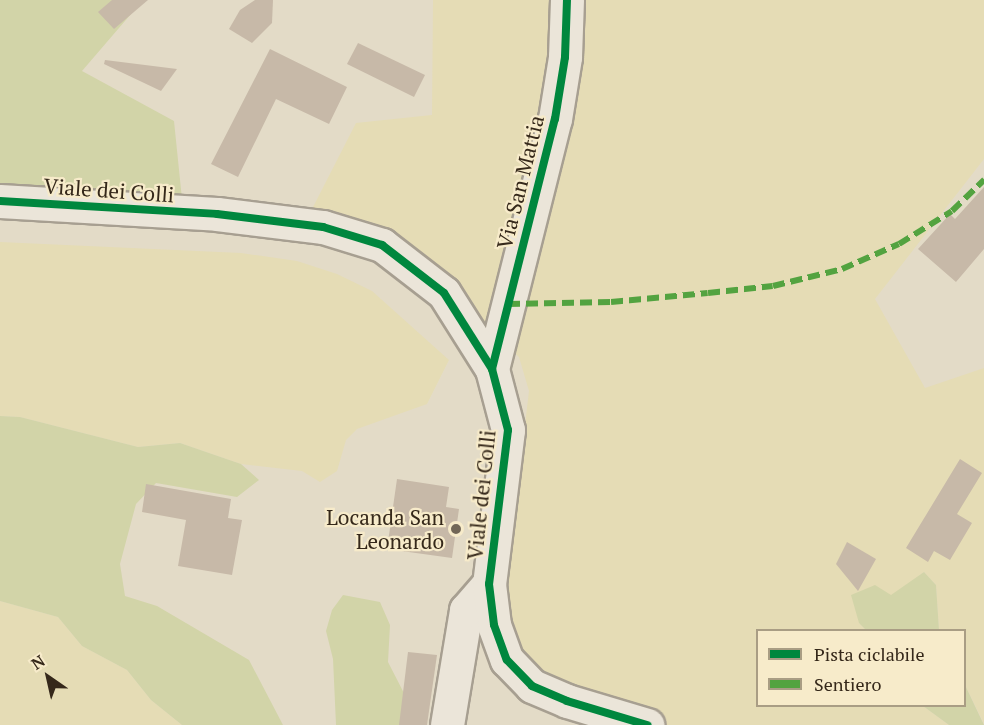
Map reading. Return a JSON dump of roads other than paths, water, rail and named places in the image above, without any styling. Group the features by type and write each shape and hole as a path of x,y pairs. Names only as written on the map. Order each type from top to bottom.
{"street":[{"name":"Via San Mattia","path":"492,369 555,119 565,57 567,0"},
{"name":"Viale dei Colli","path":"0,201 276,221 323,227 382,246 444,293 492,369 508,430 489,584 494,625 507,660 532,686 567,701 647,725"},
{"path":"447,725 466,610 489,584"}],"place":[{"name":"Locanda San Leonardo","path":"456,529"}]}
